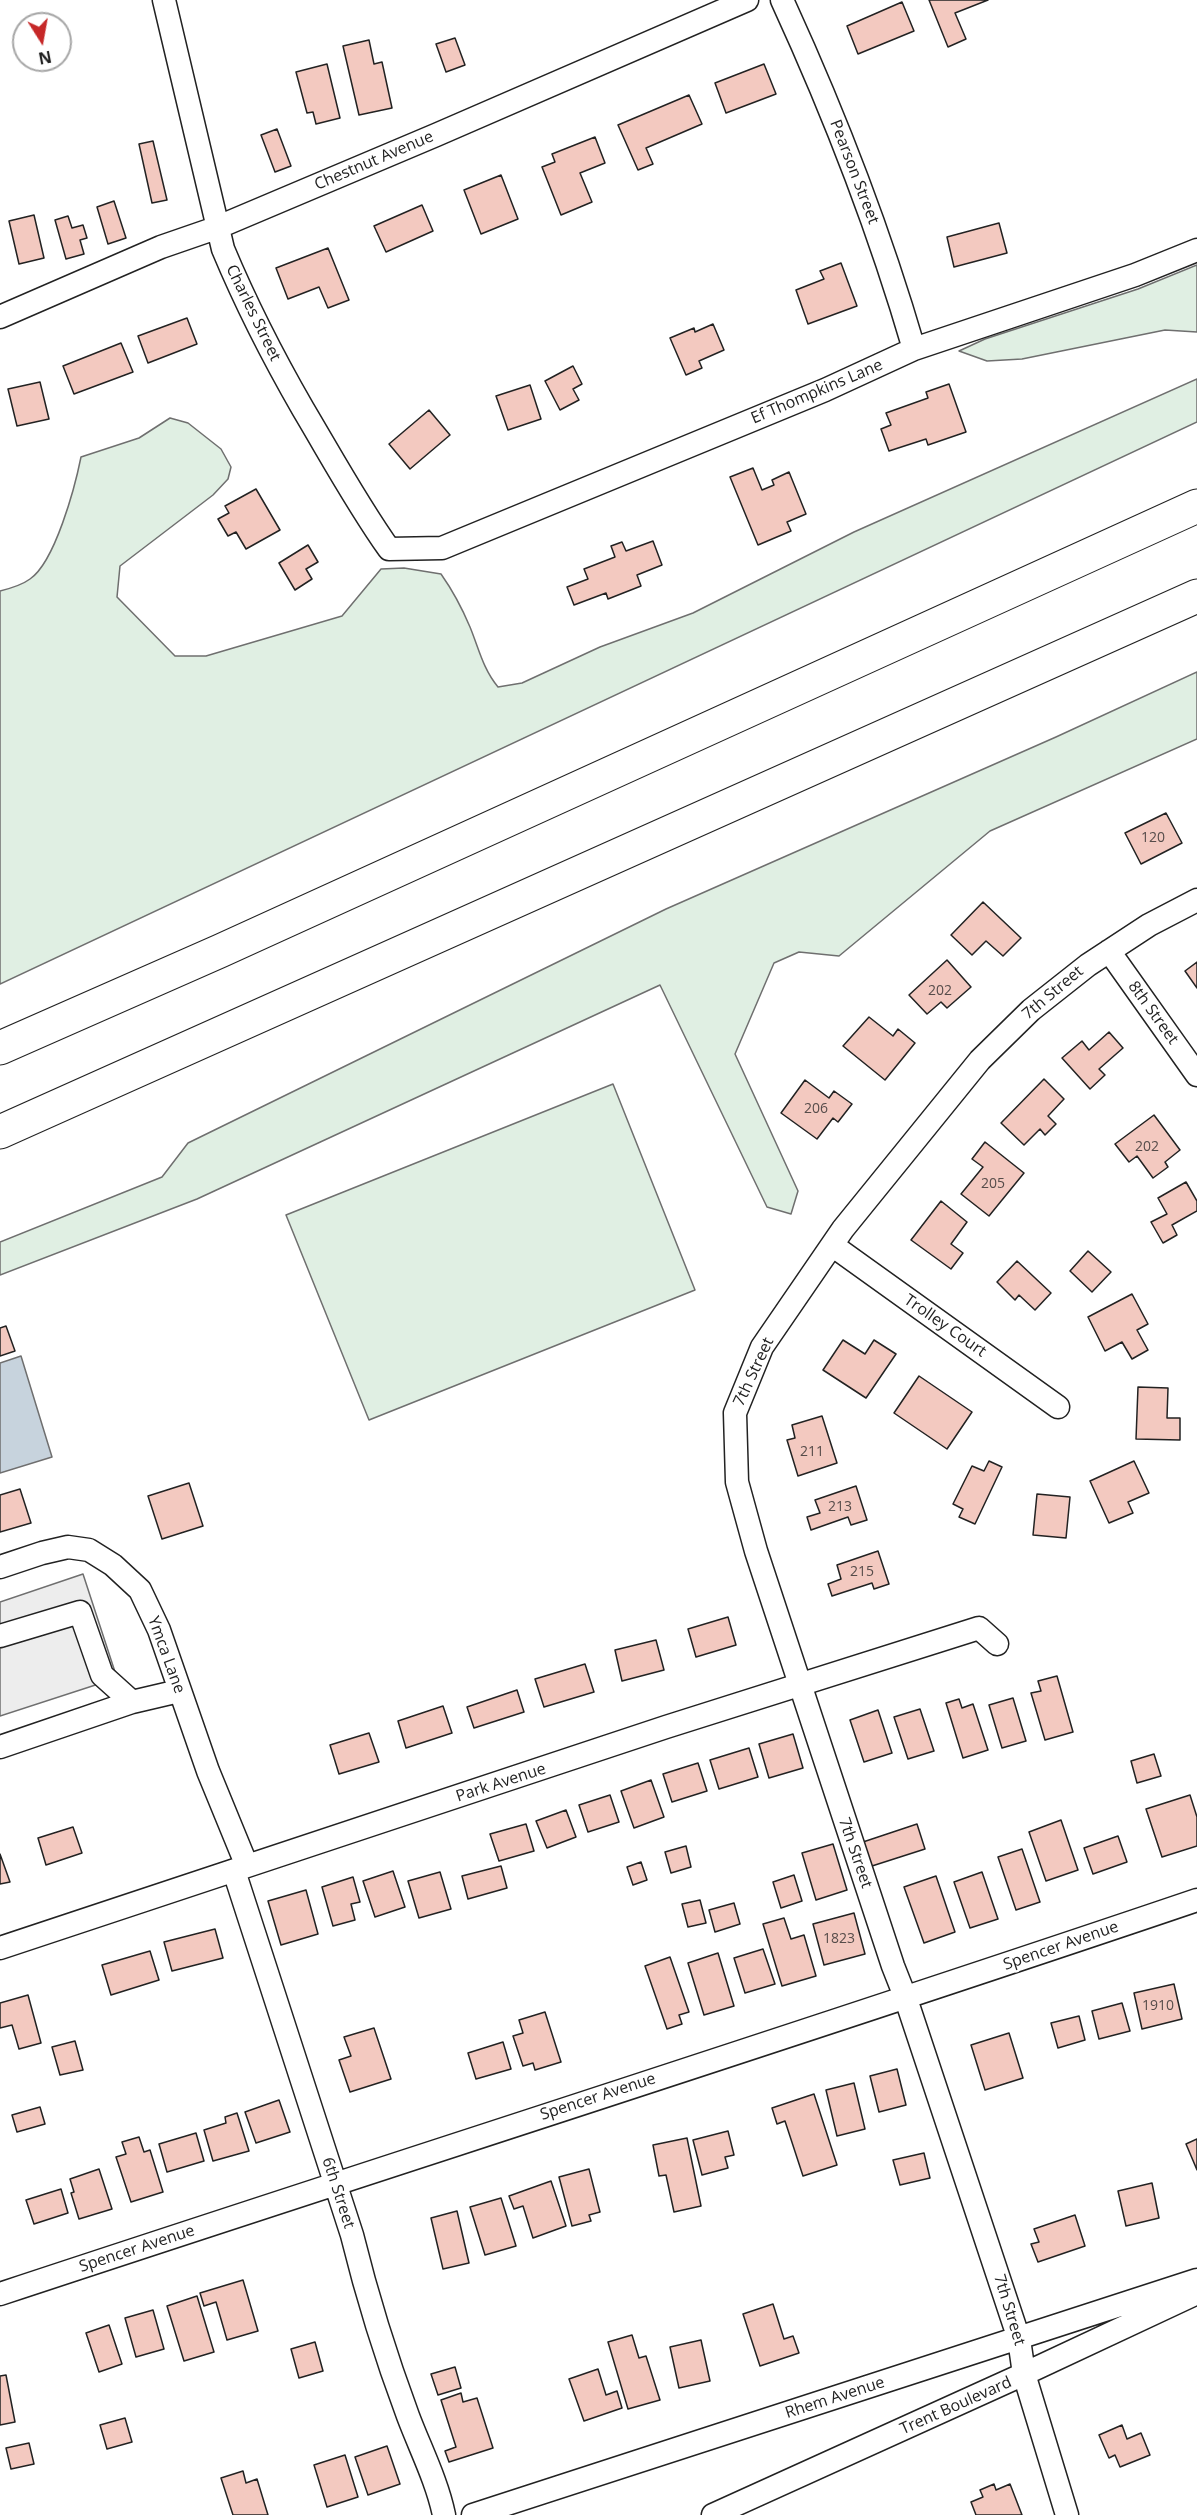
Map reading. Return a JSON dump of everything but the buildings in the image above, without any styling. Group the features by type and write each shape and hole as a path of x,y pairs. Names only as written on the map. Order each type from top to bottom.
{"highway":[{"path":"0,1048 220,951 1197,506"},
{"path":"0,1132 1197,596"}],"street":[{"name":"Charles Street","path":"164,0 216,228 240,288 287,383 333,462 389,549 442,548"},
{"name":"Chestnut Avenue","path":"0,317 161,247 216,228 747,0"},
{"name":"Pearson Street","path":"782,0 868,207 914,349"},
{"name":"Ef Thompkins Lane","path":"442,548 825,390 914,349 1135,275 1197,250"},
{"name":"7th Street","path":"1067,2515 1024,2374 1019,2339 756,1551 737,1482 735,1413 762,1347 832,1245 933,1115 980,1060 1031,1010 1108,951 1149,925 1197,900"},
{"name":"8th Street","path":"1108,951 1197,1075"},
{"name":"Trolley Court","path":"832,1245 1058,1407"},
{"name":"Ymca Lane","path":"0,1567 42,1552 68,1547 89,1550 113,1565 140,1590 159,1630 240,1868"},
{"path":"0,1636 80,1612 102,1675 132,1702"},
{"name":"Park Avenue","path":"0,1948 799,1684 979,1628 997,1644"},
{"path":"0,1747 132,1702 179,1690"},
{"name":"6th Street","path":"240,1868 243,1893 336,2190 407,2414 441,2499 444,2515"},
{"name":"Spencer Avenue","path":"908,2003 1197,1900"},
{"name":"Spencer Avenue","path":"0,2294 336,2190 908,2003 1197,1913"},
{"name":"Spencer Avenue","path":"0,2306 336,2190"},
{"name":"Rhem Avenue","path":"472,2515 1197,2280"},
{"name":"Trent Boulevard","path":"713,2515 1197,2293"}],"green space":[{"path":"1197,265 1197,332 1165,330 1022,359 987,361 959,351 985,339 1138,289"},
{"path":"1197,379 1197,422 0,984 0,591 30,579 48,557 63,523 81,457 139,438 170,418 188,423 221,449 231,467 228,479 213,495 120,566 117,597 175,656 206,656 342,616 381,569 404,568 441,574 460,606 485,666 498,687 522,683 600,647 693,613 854,532"},
{"path":"1197,672 1197,739 990,831 839,956 799,952 774,963 735,1054 798,1191 791,1214 767,1207 660,985 197,1199 0,1275 0,1242 162,1177 188,1143 666,909 1056,737"},
{"path":"613,1084 695,1290 369,1420 286,1215"}],"shaded area":[{"path":"21,1356 52,1457 0,1473 0,1363"},
{"path":"83,1574 117,1678 0,1716 0,1602"}]}
